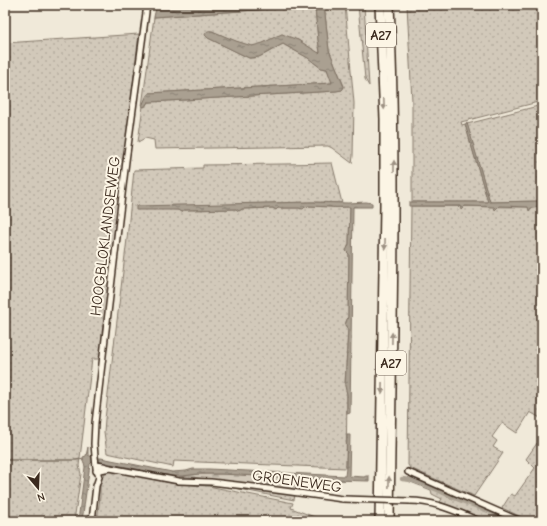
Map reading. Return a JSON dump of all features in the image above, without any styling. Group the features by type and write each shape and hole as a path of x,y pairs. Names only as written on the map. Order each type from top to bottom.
{"highway":[{"name":"A27","path":"380,5 385,185 380,521"},
{"name":"A27","path":"389,5 394,198 389,521"}],"street":[{"name":"HOOGBLOKLANDSEWEG","path":"92,521 96,486 99,477 94,444 95,423 127,153 147,5"},
{"name":"GROENEWEG","path":"96,464 179,481 211,482 343,499 431,503 480,521"},
{"path":"408,472 520,521"}],"green space":[{"path":"324,5 345,5 354,103 352,163 328,146 155,149 154,140 145,138 138,142 143,106 145,107 148,102 342,90 344,86 329,50"},
{"path":"358,5 364,5 369,86 365,79"},
{"path":"407,5 542,5 542,101 461,122 462,125 465,124 488,202 412,202 412,101"},
{"path":"314,6 319,53 298,40 277,36 254,46 239,43 212,31 208,38 249,58 262,56 283,44 307,57 324,69 327,69 332,83 149,93 142,106 154,17"},
{"path":"139,34 100,359 92,359 79,466 81,474 74,521 5,521 5,43"},
{"path":"542,105 542,201 490,202 467,124"},
{"path":"332,163 342,203 311,202 136,207 178,210 181,212 184,210 236,209 239,211 242,209 273,208 276,210 278,208 301,209 309,206 350,207 349,244 347,251 349,254 348,317 345,325 348,329 345,385 347,394 346,468 174,461 173,467 107,453 104,432 105,419 134,170 203,168 203,165"},
{"path":"411,206 542,207 542,419 530,412 517,433 502,423 492,437 497,441 493,447 503,453 474,496 410,468 408,465"},
{"path":"542,436 542,521 530,521 502,508 511,494 515,496 535,468 526,459"},
{"path":"106,471 114,471 171,483 208,486 293,503 291,508 325,521 97,521 100,497 100,478 103,477"},
{"path":"198,474 308,478 306,492 179,476"},
{"path":"409,474 517,521 487,521 440,502 442,499 432,494 431,490 408,481"},
{"path":"218,484 295,495 294,500"}],"water":[{"path":"202,5 324,5 329,50 344,87 342,90 336,91 148,102 144,107 142,106 149,93 332,83 327,69 321,68 308,58 283,44 259,57 249,58 208,38 205,35 207,32 211,31 252,46 263,43 282,34 298,40 319,53 314,6 154,17 156,8"},
{"path":"467,123 490,202 542,201 542,207 531,208 529,211 528,207 499,206 495,210 494,207 465,206 461,210 460,206 409,206 409,202 488,202 465,124"},
{"path":"311,202 372,203 372,207 353,207 350,413 347,414 347,394 345,386 348,329 345,325 348,317 349,254 346,251 349,244 350,207 309,206 303,209 278,208 276,210 273,208 242,209 239,211 236,209 184,210 181,212 178,210 136,210 136,206"},
{"path":"347,435 350,435 349,476 369,476 369,481 221,474 172,476 97,460 97,458 101,458 172,472 193,469 209,469 345,476"},
{"path":"88,447 88,455 92,457 93,461 90,464 82,521 78,521 85,467 83,457 86,456"}],"waterway":[{"path":"5,460 83,459"},
{"path":"402,479 424,484 513,521"}]}
